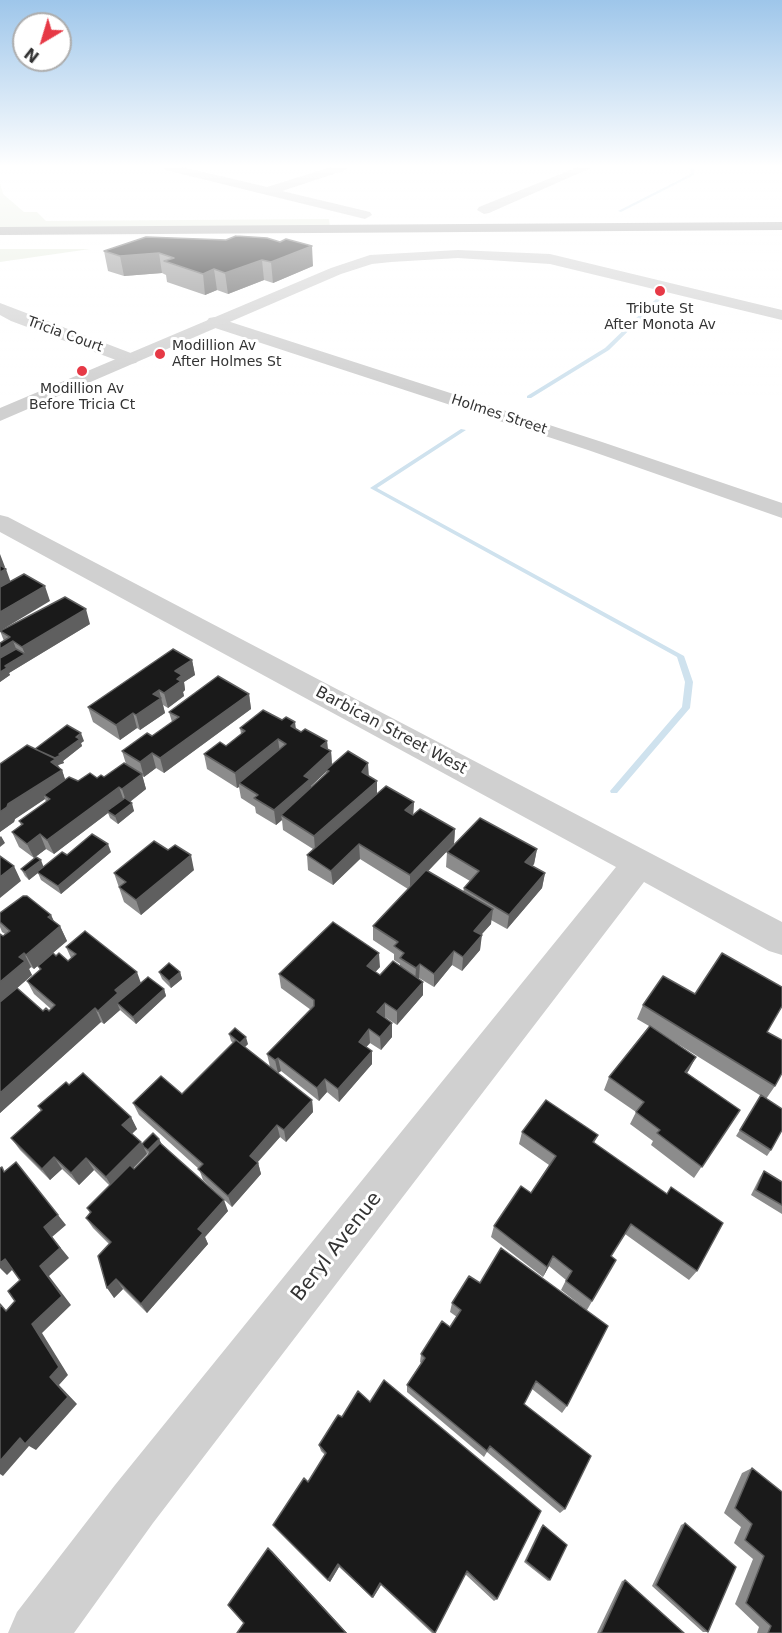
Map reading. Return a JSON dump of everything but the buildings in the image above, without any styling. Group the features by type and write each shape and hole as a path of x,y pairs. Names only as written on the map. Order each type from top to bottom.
{"highway":[{"path":"0,244 124,243"}],"street":[{"path":"0,415 356,264 391,257 458,254 509,255 550,260 782,315"},
{"name":"Tricia Court","path":"0,308 17,317 130,359"},
{"name":"Holmes Street","path":"215,322 595,446 782,512"},
{"name":"Barbican Street West","path":"0,522 782,940"},
{"name":"Beryl Avenue","path":"38,1633 134,1504 639,863"}],"shaded area":[{"path":"0,249 90,249 0,262"}],"waterway":[{"path":"529,397 607,349 658,300"},
{"path":"463,430 373,488 680,656 689,682 686,708 614,791"}],"place":[{"name":"Tribute St After Monota Av","path":"660,291"},
{"name":"Modillion Av After Holmes St","path":"160,354"},
{"name":"Modillion Av Before Tricia Ct","path":"82,371"}]}
